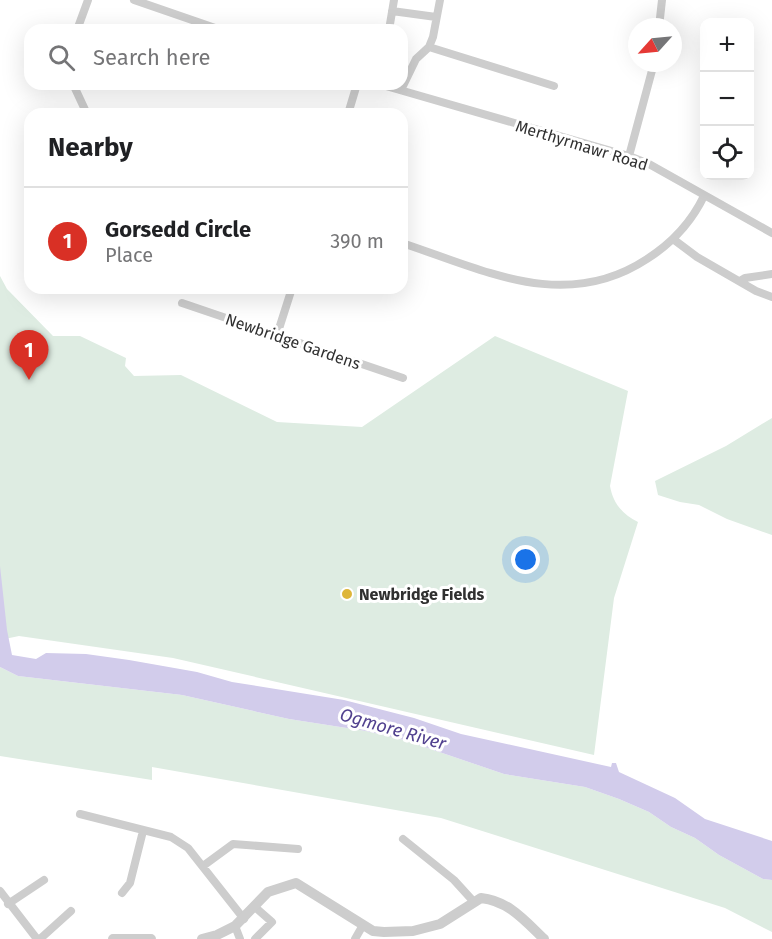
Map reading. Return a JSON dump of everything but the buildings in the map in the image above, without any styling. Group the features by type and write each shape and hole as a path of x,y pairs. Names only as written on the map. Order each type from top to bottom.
{"street":[{"path":"79,24 88,0"},
{"path":"134,0 204,24"},
{"path":"390,24 394,0"},
{"path":"408,76 416,59 429,47 440,0"},
{"path":"660,18 662,0"},
{"path":"392,11 436,16"},
{"path":"429,47 554,86"},
{"path":"629,156 652,72"},
{"path":"76,90 84,108"},
{"path":"350,108 355,90"},
{"name":"Merthyrmawr Road","path":"401,90 629,156 649,164 772,233"},
{"path":"408,245 525,283 553,286 589,283 623,272 652,256 673,239 692,217 704,196"},
{"path":"673,239 762,294 772,297"},
{"path":"740,281 745,278 772,274"},
{"path":"277,336 290,294"},
{"name":"Newbridge Gardens","path":"182,303 403,378"},
{"path":"80,814 171,837 188,848 240,922 240,939"},
{"path":"122,892 134,885 143,831"},
{"path":"403,838 454,880 474,902"},
{"path":"202,866 233,844 298,849"},
{"path":"24,880 31,889"},
{"path":"8,904 44,880"},
{"path":"202,939 217,936 240,922 256,908 268,892 296,883 373,931 413,931 440,924 481,898 514,910 544,939"},
{"path":"0,891 8,904 39,939 71,911"},
{"path":"255,939 272,922 256,908"},
{"path":"355,939 363,925"},
{"path":"113,939 151,939"}],"shaded area":[{"name":"Newbridge Fields","path":"0,276 7,289 53,336 80,336 126,358 125,366 134,376 181,375 277,422 362,427 495,336 628,391 610,486 613,498 619,507 638,522 614,598 594,755 173,658 19,636 0,640"},
{"path":"772,418 772,535 727,519 699,505 658,495 655,481 726,446"},
{"path":"0,667 18,676 182,695 289,719 366,731 404,740 504,774 585,787 649,812 671,827 695,838 719,855 763,879 772,880 772,932 725,908 441,818 152,767 152,780 0,756"}],"water":[{"name":"Ogmore River","path":"0,566 12,655 36,659 46,653 86,654 197,672 232,682 344,700 414,718 461,734 611,767 612,763 616,763 619,772 675,798 705,819 772,841 772,880 763,879 719,855 695,838 671,827 649,812 585,787 504,774 404,740 366,731 289,719 182,695 18,676 0,667"}],"place":[{"name":"Gorsedd Circle","path":"29,380"},
{"name":"Newbridge Fields","path":"347,594"}]}
